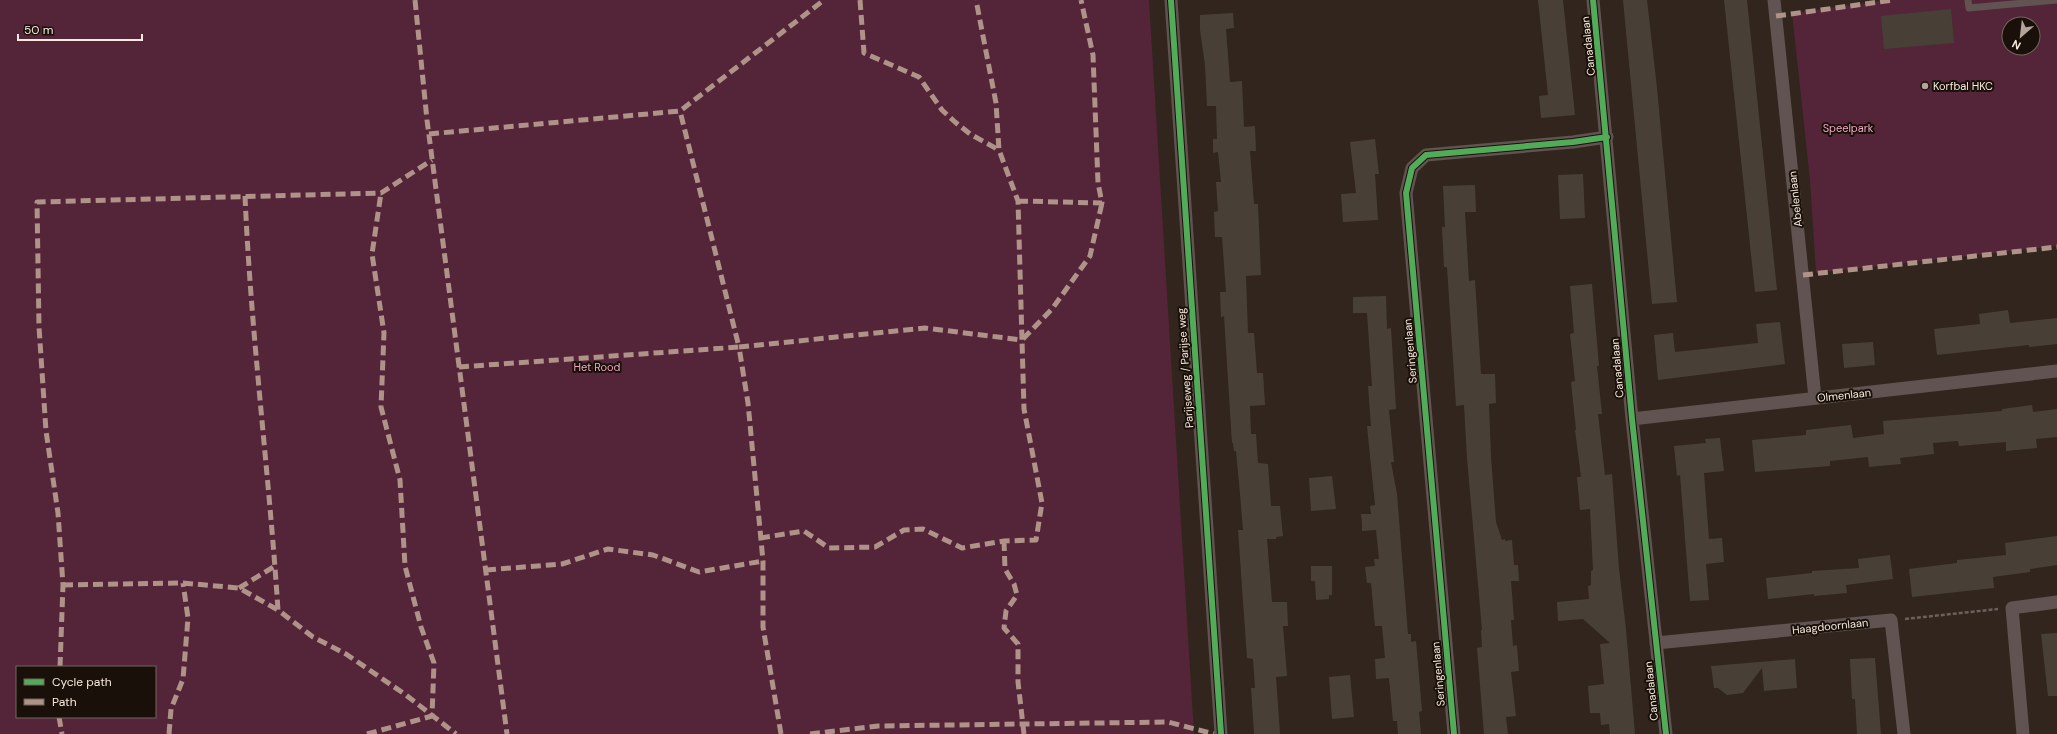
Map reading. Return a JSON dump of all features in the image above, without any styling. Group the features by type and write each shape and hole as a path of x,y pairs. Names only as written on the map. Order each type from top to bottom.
{"street":[{"name":"Parijseweg / Parijse weg","path":"1171,0 1221,734"},
{"name":"Canadalaan","path":"1593,0 1607,137 1632,419 1666,734"},
{"name":"Abelenlaan","path":"1774,0 1815,398"},
{"name":"Seringenlaan","path":"1454,734 1406,193 1412,168 1426,155 1573,142 1607,137"},
{"name":"Olmenlaan","path":"1632,419 2057,371"},
{"path":"2023,734 2012,608 2057,602"},
{"name":"Haagdoornlaan","path":"1656,643 1891,620"},
{"path":"1891,620 1904,734"}],"lane":[{"path":"1968,0 1969,8 2057,0"}],"path":[{"path":"1891,620 2012,608"}],"green space":[{"name":"Het Rood","path":"0,0 1149,0 1194,734 0,734"},
{"name":"Speelpark","path":"1887,0 2057,0 2057,246 1816,273 1810,180 1792,13"}],"building":[{"path":"1538,0 1563,0 1575,115 1541,118 1539,96 1548,95"},
{"path":"1623,0 1647,0 1657,88 1677,302 1652,304"},
{"path":"1724,0 1747,0 1777,290 1755,292"},
{"path":"1951,9 1954,43 1884,49 1881,16"},
{"path":"1233,13 1234,28 1226,29 1230,82 1242,81 1244,127 1255,126 1256,151 1250,151 1254,204 1258,204 1261,275 1246,276 1248,333 1254,333 1257,373 1263,373 1265,405 1250,406 1251,434 1256,434 1258,463 1268,464 1271,506 1280,506 1283,536 1276,537 1276,539 1267,539 1272,602 1287,602 1288,626 1283,626 1287,676 1276,677 1280,734 1254,734 1251,688 1255,688 1253,659 1247,658 1238,530 1243,530 1236,451 1234,451 1232,443 1224,316 1221,317 1220,292 1226,292 1222,237 1215,237 1214,212 1218,211 1216,182 1221,182 1218,152 1213,153 1213,139 1217,139 1216,106 1207,106 1205,65 1200,30 1200,15"},
{"path":"1375,139 1379,174 1375,174 1378,220 1343,222 1341,194 1356,193 1350,142"},
{"path":"1583,174 1585,218 1560,219 1558,175"},
{"path":"1475,185 1476,212 1465,212 1469,281 1475,280 1481,374 1495,374 1496,403 1489,404 1496,522 1502,540 1512,540 1514,565 1518,565 1519,581 1511,581 1514,620 1511,620 1513,646 1517,645 1519,671 1511,672 1516,716 1506,717 1508,734 1484,734 1477,648 1482,647 1482,630 1467,458 1464,405 1456,406 1447,267 1444,267 1442,227 1445,227 1443,186"},
{"path":"1592,284 1599,366 1597,366 1602,414 1598,414 1605,475 1612,474 1619,569 1635,734 1610,734 1609,724 1601,725 1600,713 1590,713 1588,686 1604,684 1600,644 1610,643 1583,619 1558,621 1557,602 1589,599 1588,586 1591,585 1591,571 1593,570 1590,509 1580,510 1577,477 1581,477 1571,382 1575,381 1570,334 1574,333 1570,286"},
{"path":"1386,296 1387,329 1391,328 1396,409 1389,410 1394,462 1391,462 1397,494 1408,634 1411,634 1411,642 1416,641 1422,711 1419,712 1421,734 1398,734 1397,721 1393,721 1389,678 1376,679 1375,659 1385,658 1382,626 1375,626 1371,583 1367,583 1365,567 1375,566 1374,559 1379,559 1376,530 1362,531 1361,514 1371,514 1370,506 1375,505 1367,426 1371,426 1368,386 1372,386 1367,313 1353,313 1353,297"},
{"path":"2008,310 2010,323 2057,318 2057,344 2029,347 2029,345 1937,355 1934,329 1980,324 1979,314"},
{"path":"1780,322 1785,364 1658,380 1654,335 1673,333 1675,352 1758,343 1756,324"},
{"path":"1873,342 1875,365 1844,368 1842,344"},
{"path":"2032,405 2033,412 2057,409 2057,437 2036,439 2037,448 2006,451 2006,442 1959,446 1958,441 1933,443 1934,454 1900,458 1901,464 1869,467 1868,457 1830,461 1830,466 1755,472 1752,440 1806,435 1806,430 1851,425 1853,438 1884,434 1883,421 2002,411 2002,409"},
{"path":"1720,438 1724,471 1704,473 1709,539 1722,538 1724,562 1706,564 1709,600 1690,601 1680,475 1677,476 1674,446 1706,443 1705,439"},
{"path":"1332,476 1336,509 1311,511 1309,478"},
{"path":"2057,536 2057,565 2030,569 2030,572 1993,577 1994,588 1912,597 1909,569 1957,563 1957,560 2006,555 2005,543"},
{"path":"1890,555 1893,579 1846,585 1847,593 1814,596 1814,594 1768,599 1766,578 1812,573 1812,571 1859,568 1858,559"},
{"path":"1311,566 1332,566 1332,595 1329,595 1329,599 1316,600 1315,581 1311,581"},
{"path":"2057,633 2057,696 2048,696 2041,634"},
{"path":"1875,658 1881,734 1857,734 1855,699 1852,699 1850,659"},
{"path":"1795,659 1797,688 1764,691 1762,668 1743,693 1727,695 1718,688 1714,688 1711,666"},
{"path":"1350,675 1354,717 1332,719 1329,677"}],"marked path":[{"path":"415,0 427,120 507,734"},
{"path":"429,134 680,111 824,0"},
{"path":"860,0 864,53 919,77 942,110 955,122 970,134 999,150"},
{"path":"781,734 763,627 763,561 748,403 739,347 925,328 1022,340 1018,201 999,150 996,103 976,0"},
{"path":"1018,201 1102,203 1098,183 1093,55 1081,0"},
{"path":"1776,16 1894,0"},
{"path":"459,367 739,347 680,111"},
{"path":"60,666 63,585 58,513 46,431 39,327 37,202 381,193 432,160"},
{"path":"367,734 432,716 434,663 421,627 405,566 400,480 381,407 384,333 372,254 381,193"},
{"path":"245,196 251,300 278,610 313,637 346,654 406,695 456,734"},
{"path":"760,538 804,531 829,548 875,547 904,530 923,529 962,548 1004,541 1036,540 1042,503 1024,409 1022,340 1052,309 1090,256 1102,203"},
{"path":"1803,275 2057,247"},
{"path":"1004,541 1005,569 1014,584 1017,595 1006,611 1004,628 1018,644 1018,682 1024,734"},
{"path":"486,570 562,564 608,549 653,555 699,572 763,561"},
{"path":"239,588 275,566"},
{"path":"63,585 183,583 239,588 278,610"},
{"path":"169,734 171,709 183,679 188,618 183,583"},
{"path":"59,718 62,734"},
{"path":"810,734 878,726 1168,722 1214,734"}],"cycle path":[{"path":"1171,0 1221,734"},
{"path":"1593,0 1632,419 1666,734"},
{"path":"1454,734 1406,193 1412,168 1426,155 1573,142 1607,137"}],"place":[{"name":"Korfbal HKC","path":"1925,86"}]}
